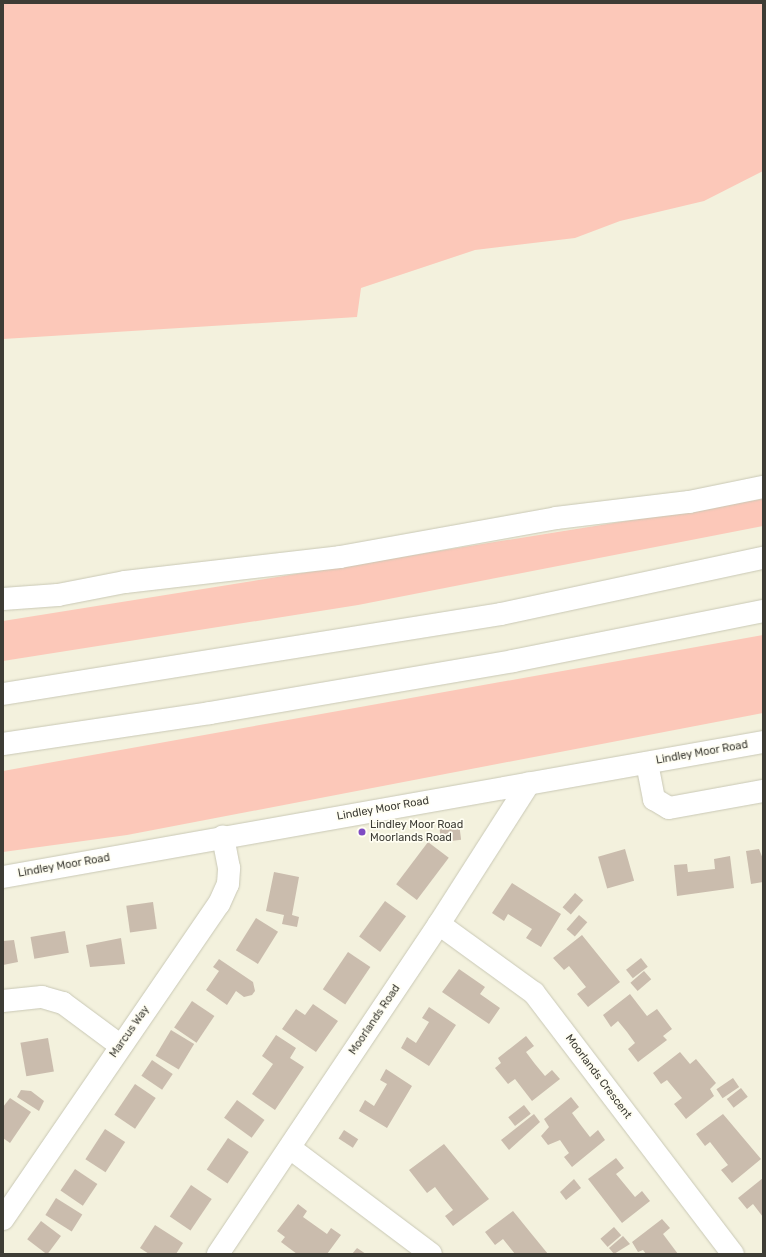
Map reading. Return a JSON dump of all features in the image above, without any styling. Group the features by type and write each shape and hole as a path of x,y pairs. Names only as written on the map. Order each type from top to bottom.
{"main road":[{"path":"3,599 58,595 125,582 340,557 556,518 689,502 763,487"},
{"path":"3,694 501,614 763,558"},
{"path":"3,744 210,713 506,662 763,611"},
{"name":"Lindley Moor Road","path":"3,877 763,742"},
{"path":"647,763 654,799 669,808 763,791"},
{"name":"Moorlands Road","path":"218,1254 439,924 528,783"},
{"name":"Marcus Way","path":"3,1219 219,904 228,884 229,868 223,837"},
{"name":"Moorlands Crescent","path":"439,924 534,993 733,1254"},
{"path":"3,1000 42,997 63,1003 121,1046"},
{"path":"290,1148 431,1254"}],"shaded area":[{"path":"3,3 763,3 763,171 704,201 620,221 575,238 475,250 361,288 357,317 3,339"},
{"path":"763,499 763,526 358,605 3,661 3,621"},
{"path":"763,635 763,713 127,835 3,852 3,771"}],"building":[{"path":"459,823 461,840 441,842 439,825"},
{"path":"428,842 449,858 417,900 396,884"},
{"path":"625,849 634,881 607,888 598,857"},
{"path":"759,849 763,859 763,882 751,884 746,851"},
{"path":"730,856 734,888 677,896 674,865 687,864 688,872 715,869 714,859"},
{"path":"274,872 299,877 292,915 299,917 297,927 282,924 284,915 266,911"},
{"path":"512,883 561,914 541,947 526,938 532,929 508,914 504,921 492,913"},
{"path":"575,893 583,900 571,915 563,907"},
{"path":"385,901 406,916 380,952 359,937"},
{"path":"153,902 157,929 130,932 126,906"},
{"path":"579,915 587,922 575,937 567,929"},
{"path":"256,918 278,932 258,964 236,950"},
{"path":"65,931 69,953 34,959 31,937"},
{"path":"582,935 620,982 588,1007 577,994 586,987 569,966 564,970 553,958"},
{"path":"121,938 125,964 90,967 86,945"},
{"path":"14,940 18,962 3,965 3,941"},
{"path":"348,952 370,967 345,1004 323,989"},
{"path":"641,958 648,967 633,978 626,970"},
{"path":"219,959 253,982 255,991 252,995 244,997 236,991 227,1005 206,990 219,971 213,967"},
{"path":"459,969 485,987 480,994 500,1008 489,1024 442,992"},
{"path":"644,971 651,979 638,991 630,983"},
{"path":"630,994 647,1016 657,1009 672,1029 663,1036 667,1040 638,1062 628,1049 635,1043 627,1032 618,1021 611,1027 603,1015"},
{"path":"192,1001 214,1016 196,1043 174,1028"},
{"path":"313,1004 338,1021 316,1052 282,1029 296,1009 305,1015"},
{"path":"429,1007 456,1025 429,1066 401,1048 407,1037 416,1043 429,1022 422,1018"},
{"path":"171,1030 194,1044 179,1070 156,1056"},
{"path":"276,1035 296,1048 290,1058 304,1067 275,1110 252,1094 273,1064 262,1056"},
{"path":"526,1036 534,1046 526,1052 535,1064 545,1076 552,1070 560,1079 532,1101 515,1079 508,1084 495,1068 501,1063 498,1058"},
{"path":"48,1038 54,1071 26,1076 20,1043"},
{"path":"680,1052 690,1064 696,1059 716,1083 710,1089 714,1096 686,1119 674,1104 682,1098 667,1080 661,1084 653,1073"},
{"path":"152,1060 173,1074 162,1090 141,1076"},
{"path":"386,1069 412,1086 387,1128 359,1111 365,1100 374,1106 387,1084 380,1080"},
{"path":"733,1078 739,1087 723,1098 716,1089"},
{"path":"135,1084 156,1098 135,1129 114,1115"},
{"path":"741,1088 748,1097 734,1108 727,1099"},
{"path":"21,1090 31,1091 44,1101 39,1111 17,1097"},
{"path":"571,1097 579,1107 572,1113 590,1137 598,1130 605,1140 572,1167 564,1157 569,1153 560,1140 548,1145 541,1136 549,1127 544,1119"},
{"path":"10,1098 31,1112 10,1143 3,1138 3,1107"},
{"path":"237,1100 265,1120 252,1138 224,1118"},
{"path":"524,1105 531,1114 515,1126 508,1117"},
{"path":"534,1114 540,1122 509,1150 501,1140"},
{"path":"723,1114 761,1159 732,1183 721,1170 728,1165 710,1142 705,1146 696,1134"},
{"path":"105,1129 125,1142 106,1172 85,1159"},
{"path":"344,1130 358,1139 353,1148 339,1138"},
{"path":"228,1138 249,1152 227,1183 207,1170"},
{"path":"444,1144 489,1199 453,1226 445,1216 453,1210 435,1187 427,1193 409,1170"},
{"path":"616,1158 624,1168 616,1174 635,1197 642,1191 650,1201 622,1223 588,1179"},
{"path":"75,1169 97,1184 83,1206 60,1191"},
{"path":"763,1178 763,1217 753,1204 747,1209 738,1198"},
{"path":"574,1179 581,1188 566,1200 560,1192"},
{"path":"191,1185 212,1199 190,1230 170,1217"},
{"path":"56,1198 82,1214 72,1231 45,1215"},
{"path":"298,1204 307,1211 303,1217 327,1234 331,1228 341,1235 327,1254 297,1254 281,1242 285,1237 277,1231"},
{"path":"513,1211 548,1254 515,1254 503,1239 495,1245 485,1232"},
{"path":"662,1219 670,1228 663,1234 678,1254 646,1254 643,1250 638,1252 632,1242"},
{"path":"41,1221 61,1236 47,1254 27,1239"},
{"path":"155,1225 183,1243 176,1254 149,1254 140,1248"},
{"path":"614,1227 621,1235 608,1247 600,1239"},
{"path":"623,1236 630,1244 614,1254 609,1248"},
{"path":"357,1248 366,1254 352,1254"}],"place":[{"name":"Lindley Moor Road Moorlands Road","path":"362,832"}]}
